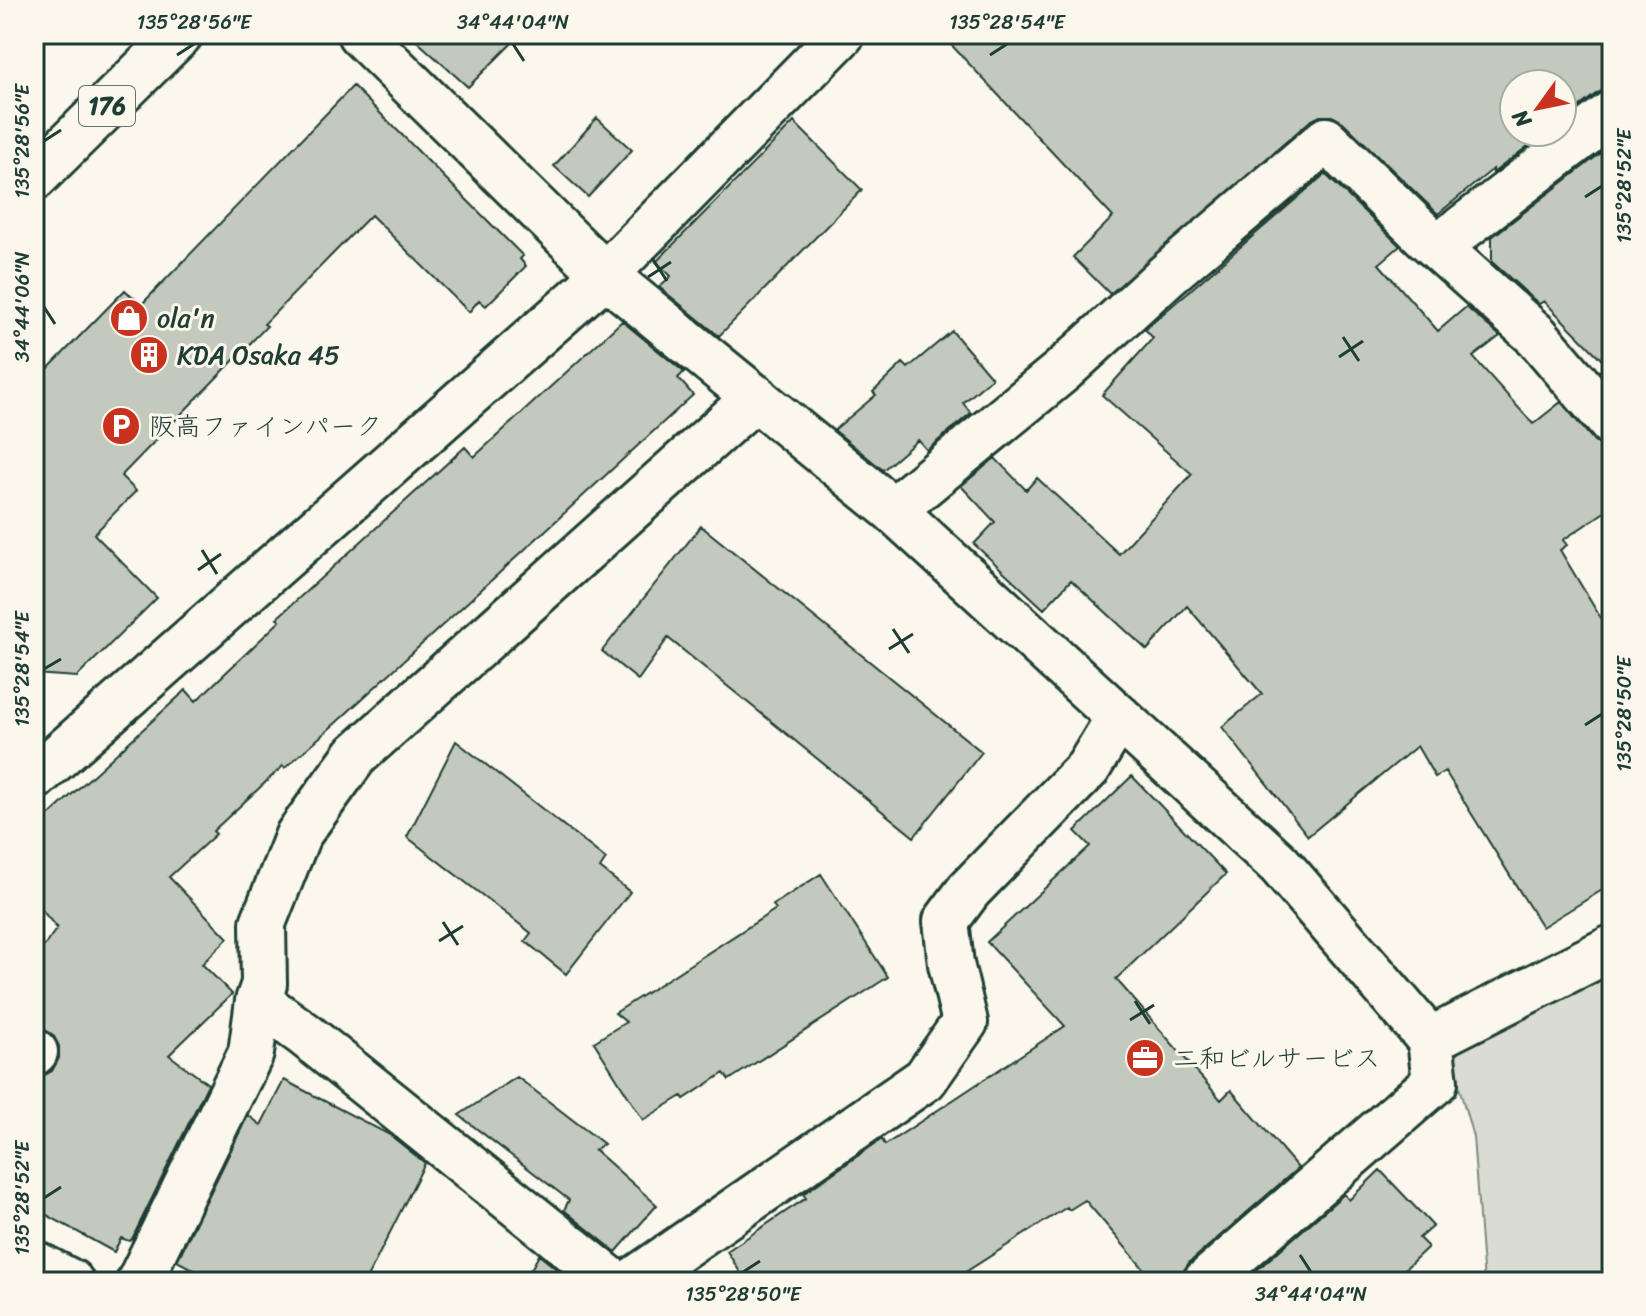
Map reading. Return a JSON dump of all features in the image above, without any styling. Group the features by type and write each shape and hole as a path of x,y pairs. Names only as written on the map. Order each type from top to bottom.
{"main road":[{"name":"176","path":"34,178 180,34"},
{"path":"360,34 605,275 893,510 1279,864 1430,1040 1435,1082 1205,1282"},
{"path":"34,778 605,275 842,34"},
{"path":"1438,247 1612,113"},
{"path":"893,510 1062,371 1167,275 1326,140 1537,336 1612,424"},
{"path":"139,1282 251,1053 258,1001 264,984 263,923 298,835 355,756 756,397"},
{"path":"631,1282 925,1079 965,1022 951,964 946,921 969,890 1088,768 1119,717"},
{"path":"1430,1040 1612,948"},
{"path":"258,1001 304,1034 613,1282"},
{"path":"34,1263 71,1282"}],"shaded area":[{"path":"1612,968 1612,1282 1484,1282 1473,1137 1453,1065 1462,1042"}],"building":[{"path":"409,34 521,34 468,87"},
{"path":"941,34 1612,34 1612,86 1578,108 1578,68 1498,68 1498,148 1525,148 1493,173 1493,169 1438,214 1343,122 1332,116 1320,116 1310,121 1110,294 1073,257 1113,217"},
{"path":"353,86 523,256 520,259 526,266 486,306 479,300 469,312 371,215 121,476 136,491 94,534 157,598 77,677 34,674 34,383 125,290 141,305"},
{"path":"597,118 632,150 588,197 554,166"},
{"path":"794,122 862,190 719,336 659,287 671,276 656,262"},
{"path":"1610,146 1612,385 1600,371 1607,365 1544,301 1539,304 1492,262 1492,237"},
{"path":"1325,174 1400,246 1379,264 1438,331 1466,307 1500,336 1473,357 1533,424 1561,402 1594,441 1612,448 1612,507 1563,540 1567,545 1560,550 1612,637 1612,884 1542,927 1445,771 1435,777 1417,746 1308,836 1222,727 1262,694 1187,606 1147,650 1071,580 1044,609 974,544 995,522 961,486 995,458 1026,490 1037,478 1119,554 1192,474 1102,395 1153,338 1145,329"},
{"path":"622,321 684,372 678,378 693,395 338,721 285,768 283,766 169,877 228,938 202,964 232,994 169,1055 208,1084 132,1239 121,1238 114,1252 34,1208 34,1077 52,1071 59,1058 59,1046 53,1035 42,1028 34,1028 34,960 57,928 34,901 34,829 186,690 196,701 280,621 277,618 465,447 474,457"},
{"path":"952,331 992,378 963,403 971,413 927,450 918,440 883,470 834,430 876,395 873,392 903,363 908,368"},
{"path":"701,526 982,752 914,837 668,638 638,680 602,651"},
{"path":"456,741 606,859 600,868 630,892 566,974 525,941 531,933 407,837"},
{"path":"1132,776 1226,874 1116,979 1221,1100 1231,1090 1298,1168 1189,1263 1182,1273 1181,1282 1155,1282 1085,1200 1069,1210 1067,1207 950,1282 746,1282 727,1251 806,1198 803,1194 882,1139 885,1145 1065,1026 987,942 1090,846 1075,831"},
{"path":"821,874 888,977 729,1080 724,1073 684,1099 682,1096 643,1120 594,1042 626,1022 615,1013 776,909 773,905"},
{"path":"517,1077 604,1144 595,1150 657,1205 616,1252 564,1210 569,1200 459,1115"},
{"path":"284,1080 390,1135 425,1163 365,1282 217,1282 177,1261 248,1115 261,1125"},
{"path":"1380,1170 1433,1226 1419,1238 1428,1247 1391,1282 1243,1282 1344,1194 1349,1200"},
{"path":"539,1255 573,1282 524,1282"}],"place":[{"name":"ola'n","path":"129,318"},
{"name":"KDA Osaka 45","path":"149,355"},
{"name":"阪高ファインパーク","path":"121,426"},
{"name":"二和ビルサービス","path":"1145,1058"}]}
